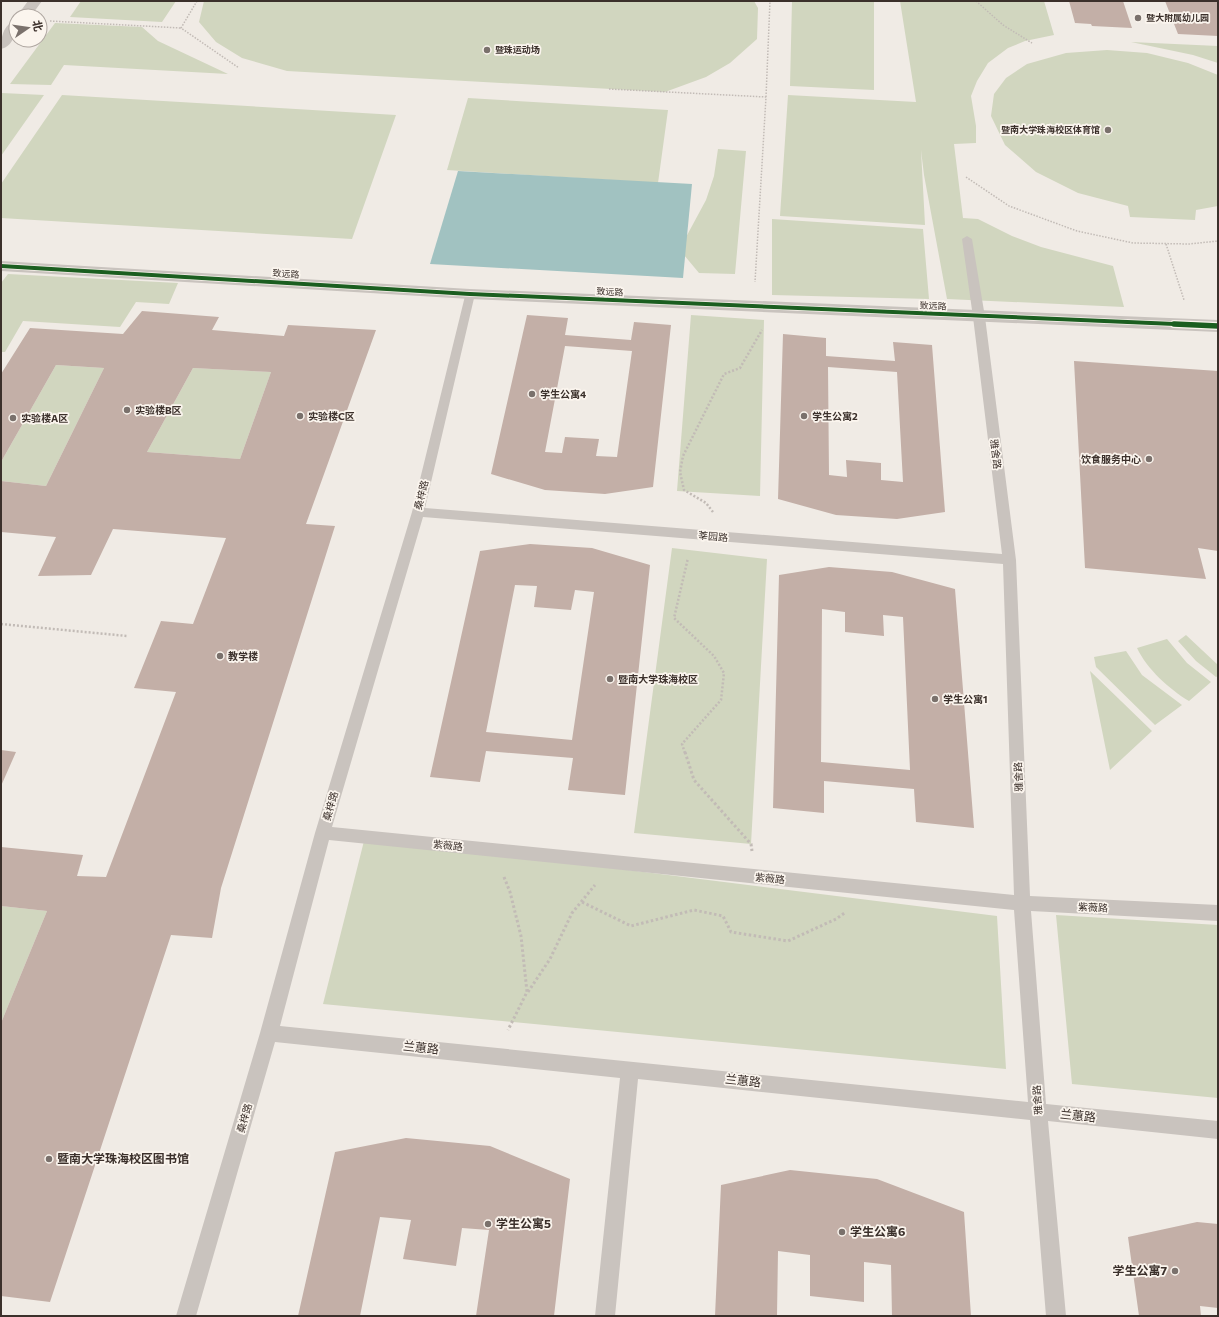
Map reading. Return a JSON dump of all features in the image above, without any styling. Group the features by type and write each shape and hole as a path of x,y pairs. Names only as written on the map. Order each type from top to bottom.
{"street":[{"path":"1,44 8,36"},
{"name":"致远路","path":"1,266 470,294 979,317 1218,326"}],"lane":[{"name":"雅舍路","path":"967,239 979,317 1009,560 1022,903 1038,1112 1056,1316"},
{"name":"桑梓路","path":"186,1316 269,1033 322,833 418,512 470,294"},
{"name":"莘园路","path":"418,512 1009,560"},
{"name":"紫薇路","path":"322,833 1022,903 1218,914"},
{"name":"兰蕙路","path":"269,1033 1218,1130"},
{"path":"605,1316 630,1070"}],"path":[{"path":"181,28 197,1"},
{"path":"754,307 770,1"},
{"path":"976,1 1003,25 1032,43"},
{"path":"48,21 181,28 239,68"},
{"path":"609,89 766,97"},
{"path":"966,177 1009,206 1077,231 1133,243 1189,244 1218,241"},
{"path":"1166,244 1192,325"},
{"path":"758,877 751,844 694,780 682,744 721,700 724,673 714,656 674,618 690,551 717,536 720,521 706,503 684,490 681,483 680,465 691,438 706,408 717,391 724,374 740,368 763,328 772,308"},
{"path":"1,624 128,636"},
{"path":"494,850 510,892 521,936 527,992"},
{"path":"496,1056 527,992 550,959 572,913 598,882 607,861"},
{"path":"582,902 631,926 694,910 723,916 731,932 788,941 836,919 850,910 847,886"}],"green space":[{"path":"81,1 176,1 162,22 70,17"},
{"name":"暨珠运动场","path":"204,1 754,1 758,8 757,39 730,63 706,77 665,92 287,71 242,58 216,42 199,22"},
{"path":"792,1 874,1 874,90 790,86"},
{"path":"900,1 1044,1 1054,35 1025,41 1008,48 988,63 977,81 971,96 976,126 976,143 954,144 963,218 978,219 1012,236 1041,247 1113,266 1124,307 947,299 924,175 921,150 925,225 780,216 788,95 916,102"},
{"path":"55,23 142,27 158,41 228,74 64,65 51,85 10,84 37,48 48,48 48,32"},
{"path":"1131,42 1218,46 1218,63 1193,55"},
{"name":"暨南大学珠海校区体育馆","path":"1107,50 1147,53 1188,63 1218,75 1218,206 1196,210 1195,220 1130,217 1128,206 1078,193 1036,172 1005,145 991,116 994,94 1006,78 1027,64 1066,53"},
{"path":"1,94 44,95 1,156"},
{"path":"62,95 396,115 352,239 1,218 1,184"},
{"path":"468,98 668,110 658,183 447,170"},
{"path":"718,149 746,151 735,274 699,273 684,255 685,239 706,200 714,176"},
{"path":"772,219 923,229 929,299 772,295"},
{"path":"8,274 178,283 169,304 136,302 120,327 23,321 5,352 1,352 1,283"},
{"path":"691,315 764,320 760,496 677,491"},
{"path":"56,365 104,368 46,486 1,481 1,462"},
{"path":"193,368 271,372 240,459 147,452"},
{"path":"672,548 767,559 751,844 634,833"},
{"path":"1186,635 1218,665 1218,676 1216,677 1196,661 1178,641"},
{"path":"1167,639 1187,663 1211,682 1189,701 1159,678 1141,656 1137,648"},
{"path":"1126,651 1142,675 1182,705 1155,725 1096,667 1094,657"},
{"path":"1090,671 1152,731 1110,770"},
{"path":"365,837 997,916 1006,1069 323,1004"},
{"path":"1,906 47,911 1,1023"},
{"path":"1056,915 1218,925 1218,1098 1072,1084"}],"water":[{"path":"458,171 692,184 683,278 430,264"}],"building":[{"path":"1069,1 1123,1 1132,28 1092,26 1091,24 1075,23"},
{"path":"1165,1 1218,1 1218,36 1178,34"},
{"path":"142,311 219,317 212,330 284,336 288,325 376,330 306,524 335,526 221,888 212,938 171,935 50,1302 1,1296 1,1023 47,911 1,906 1,847 83,855 77,876 106,877 176,692 134,688 161,621 193,624 226,538 113,529 91,575 38,576 56,537 1,532 1,481 46,486 104,368 56,365 1,462 1,374 30,328 123,334","holes":["193,368 271,372 240,459 147,452"]},
{"name":"学生公寓4","path":"527,315 568,318 565,335 631,340 634,322 671,325 653,487 605,494 545,490 491,474","holes":["565,346 632,351 617,457 596,456 599,439 565,437 562,453 545,452"]},
{"name":"学生公寓2","path":"783,334 826,338 826,356 895,361 893,342 932,345 945,512 897,519 836,515 778,499","holes":["828,367 897,372 903,482 881,480 881,463 846,460 847,477 829,475"]},
{"name":"饮食服务中心","path":"1074,361 1218,371 1218,551 1198,548 1206,579 1085,568"},
{"path":"530,544 592,548 650,565 625,795 568,790 573,758 486,751 480,782 430,777 480,551","holes":["515,585 537,586 534,607 571,610 575,590 594,592 572,740 486,732"]},
{"name":"学生公寓1","path":"829,567 892,572 955,589 974,828 916,822 914,789 824,781 824,813 773,808 779,575","holes":["822,609 845,612 845,632 884,636 883,615 903,617 910,770 821,762"]},
{"path":"1,750 16,752 1,786"},
{"name":"学生公寓5","path":"406,1138 490,1146 570,1179 554,1316 476,1316 489,1230 462,1228 456,1266 403,1259 411,1220 380,1217 360,1316 298,1316 335,1152"},
{"name":"学生公寓6","path":"790,1170 877,1179 964,1212 971,1316 892,1316 891,1265 864,1262 864,1302 810,1296 810,1255 778,1251 777,1316 715,1316 721,1185"},
{"name":"学生公寓7","path":"1197,1222 1218,1224 1218,1308 1200,1306 1201,1316 1139,1316 1128,1237"}],"cycle path":[{"path":"1,266 470,294 1218,326"}],"place":[{"name":"暨大附属幼儿园","path":"1138,18"},
{"name":"暨珠运动场","path":"487,50"},
{"name":"暨南大学珠海校区体育馆","path":"1108,130"},
{"name":"学生公寓4","path":"532,394"},
{"name":"实验楼B区","path":"127,410"},
{"name":"实验楼C区","path":"300,416"},
{"name":"学生公寓2","path":"804,416"},
{"name":"实验楼A区","path":"13,418"},
{"name":"饮食服务中心","path":"1149,459"},
{"name":"教学楼","path":"220,656"},
{"name":"暨南大学珠海校区","path":"610,679"},
{"name":"学生公寓1","path":"935,699"},
{"name":"暨南大学珠海校区图书馆","path":"49,1159"},
{"name":"学生公寓5","path":"488,1224"},
{"name":"学生公寓6","path":"842,1232"},
{"name":"学生公寓7","path":"1175,1271"}]}
